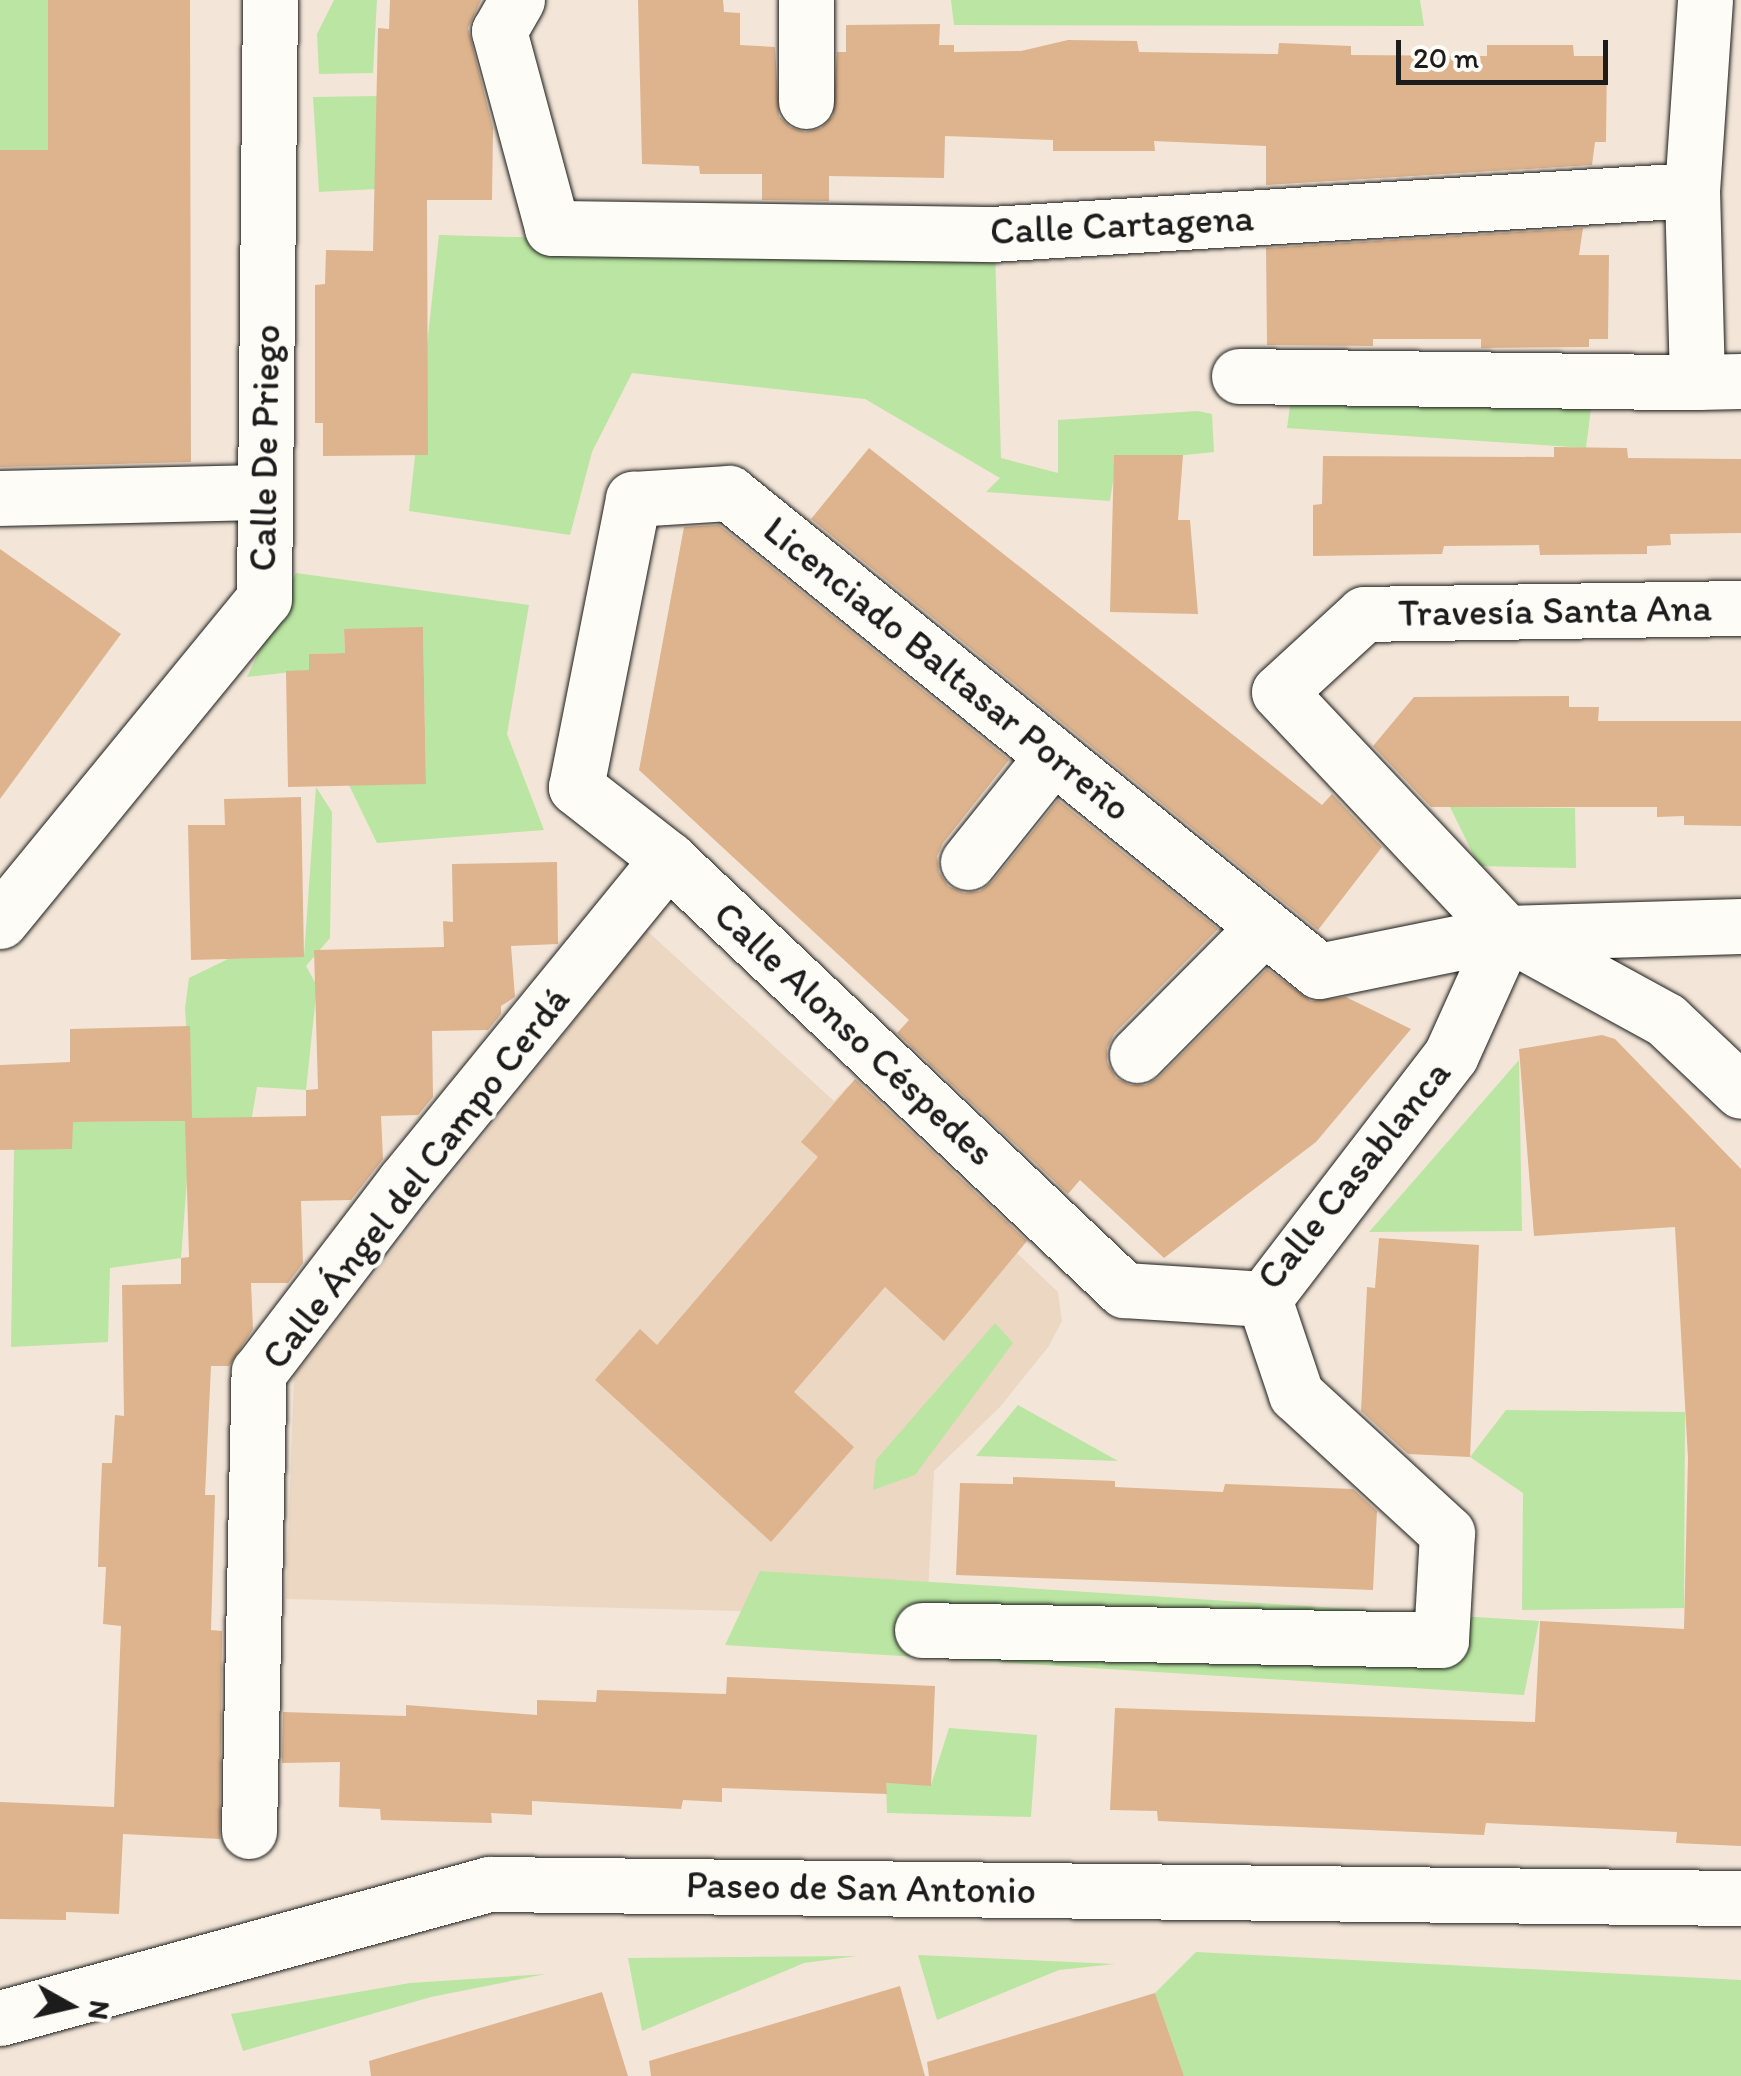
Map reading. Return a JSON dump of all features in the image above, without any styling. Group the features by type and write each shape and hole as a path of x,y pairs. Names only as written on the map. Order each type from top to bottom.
{"street":[{"name":"Calle De Priego","path":"0,921 264,599 270,0"},
{"name":"Calle Cartagena","path":"517,0 499,31 552,228 992,234 1692,190"},
{"path":"806,0 806,101"},
{"path":"1239,376 1719,381 1692,190 1705,0"},
{"path":"0,498 265,492"},
{"name":"Licenciado Baltasar Porreño","path":"576,787 633,498 729,493 1319,971 1506,932"},
{"name":"Travesía Santa Ana","path":"1506,932 1279,692 1364,614 1741,608"},
{"path":"968,862 1053,756"},
{"name":"Calle Alonso Céspedes","path":"576,787 668,859 1124,1290"},
{"name":"Calle Ángel del Campo Cerdá","path":"250,1831 259,1372 405,1180 668,859"},
{"path":"1506,932 1741,926"},
{"path":"1136,1054 1264,927"},
{"path":"1506,932 1666,1020 1741,1091"},
{"name":"Calle Casablanca","path":"1124,1290 1264,1299 1451,1055 1506,932"},
{"path":"922,1630 1442,1640 1447,1533 1296,1394 1264,1299"},
{"name":"Paseo de San Antonio","path":"0,2018 488,1884 1741,1898"}],"shaded area":[{"path":"646,930 834,1101 848,1086 1023,1246 1017,1253 1058,1292 1062,1321 1049,1346 1000,1407 934,1471 927,1616 286,1599 294,1376"}],"green space":[{"path":"0,0 48,0 48,150 0,150"},
{"path":"334,0 377,0 373,73 319,74 317,34"},
{"path":"951,0 1420,0 1424,26 954,25"},
{"path":"378,96 376,189 319,192 313,97"},
{"path":"439,235 995,250 1001,458 1058,473 1058,420 1198,411 1212,414 1214,452 1116,462 1110,501 986,492 1000,478 865,399 632,373 592,452 570,535 409,511"},
{"path":"1292,392 1592,401 1586,448 1287,428"},
{"path":"296,573 529,605 507,734 544,830 377,843 349,785 426,783 423,628 344,630 345,653 309,654 309,670 247,677"},
{"path":"316,787 332,812 330,938 306,966 317,986 306,1090 257,1087 245,1157 187,1180 181,1258 110,1268 108,1342 11,1347 14,1149 73,1122 192,1121 185,1008 189,978 228,959 304,956"},
{"path":"1450,807 1575,808 1576,868 1479,866"},
{"path":"1519,1060 1522,1231 1369,1232"},
{"path":"995,1323 1013,1343 915,1475 873,1490 876,1460"},
{"path":"1018,1405 1118,1461 976,1456"},
{"path":"1506,1410 1685,1412 1684,1608 1522,1610 1523,1493 1470,1457"},
{"path":"760,1571 1539,1621 1524,1695 725,1645"},
{"path":"949,1728 1037,1735 1031,1817 887,1813 886,1783 931,1785"},
{"path":"1196,1952 1741,1980 1741,2076 1184,2076 1155,1993"},
{"path":"918,1955 1115,1964 1059,1970 937,2020"},
{"path":"857,1956 804,1963 642,2031 628,1958"},
{"path":"546,1974 431,1997 243,2051 231,2014 410,1983"}],"building":[{"path":"48,0 190,0 191,462 0,467 0,150 48,150"},
{"path":"390,0 481,0 468,28 493,128 492,200 427,200 428,455 323,456 323,423 315,423 315,285 325,284 326,250 373,251 378,28 389,29"},
{"path":"638,0 723,0 724,12 740,13 740,45 775,47 779,116 790,127 805,132 821,128 833,116 837,52 846,52 846,25 940,24 939,45 954,45 954,52 1021,51 1068,40 1137,41 1139,52 1278,54 1279,43 1351,46 1351,55 1487,56 1487,45 1573,45 1574,56 1607,56 1606,142 1595,142 1592,165 1266,185 1266,146 1154,141 1155,151 1053,151 1053,140 945,136 944,178 829,176 829,201 762,200 762,174 700,174 699,166 642,164"},
{"path":"1583,228 1579,255 1609,255 1608,339 1589,339 1589,347 1481,348 1481,339 1373,339 1373,346 1267,345 1266,248"},
{"path":"1554,447 1627,448 1628,458 1741,459 1741,533 1670,534 1671,545 1647,546 1647,554 1540,555 1539,545 1444,546 1442,554 1313,556 1313,505 1322,504 1323,456 1554,457"},
{"path":"869,448 1322,805 1332,794 1382,847 1318,930 811,519"},
{"path":"1114,455 1183,455 1178,520 1190,520 1198,614 1110,612"},
{"path":"719,525 1009,760 943,843 937,856 939,872 948,886 964,893 980,891 992,882 1058,800 1218,929 1114,1034 1107,1048 1107,1062 1116,1078 1130,1085 1146,1085 1158,1078 1267,969 1311,1001 1346,997 1411,1029 1316,1142 1164,1258 1080,1180 1068,1194 897,1033 909,1020 639,770 684,527"},
{"path":"0,549 121,634 0,799"},
{"path":"423,627 426,784 288,787 286,671 309,670 309,654 345,653 344,629"},
{"path":"1569,696 1569,707 1599,707 1598,721 1741,721 1741,826 1684,825 1684,816 1657,817 1657,807 1431,807 1373,746 1414,697"},
{"path":"301,797 304,957 191,960 188,825 225,825 224,799"},
{"path":"557,862 558,944 511,946 515,997 501,1006 501,1014 488,1030 432,1031 433,1097 418,1115 381,1116 383,1159 351,1200 301,1201 303,1263 288,1283 251,1283 253,1329 229,1366 211,1366 205,1495 215,1495 211,1630 222,1631 220,1839 123,1834 119,1914 66,1912 66,1920 0,1919 0,1802 114,1807 121,1626 103,1624 106,1567 98,1567 102,1463 112,1463 115,1415 124,1416 122,1285 181,1284 181,1258 189,1257 185,1121 73,1122 72,1149 0,1150 0,1065 70,1062 70,1029 190,1026 192,1118 306,1116 306,1090 318,1089 314,950 444,947 443,921 453,922 452,864"},
{"path":"1602,1035 1615,1039 1741,1169 1741,1846 1676,1843 1677,1832 1486,1823 1484,1835 1158,1821 1157,1811 1110,1810 1115,1708 1535,1722 1540,1621 1684,1629 1688,1458 1675,1227 1534,1236 1519,1049"},
{"path":"855,1079 1027,1241 944,1341 885,1287 794,1392 854,1447 771,1542 595,1380 640,1329 657,1345 818,1157 801,1142"},
{"path":"1379,1238 1479,1245 1470,1457 1408,1454 1361,1411 1367,1287 1375,1288"},
{"path":"1013,1477 1115,1481 1115,1487 1223,1492 1225,1484 1353,1489 1377,1511 1373,1590 956,1575 960,1483 1013,1484"},
{"path":"727,1677 935,1686 931,1786 886,1783 887,1794 722,1788 722,1802 683,1800 681,1809 532,1801 532,1815 491,1813 492,1823 381,1820 380,1809 339,1807 340,1762 282,1763 283,1712 406,1716 406,1705 537,1715 537,1700 596,1702 597,1690 726,1694"},
{"path":"900,1986 925,2076 651,2076 649,2061"},
{"path":"602,1992 628,2076 371,2076 369,2061"},
{"path":"1155,1993 1184,2076 929,2076 927,2062"}]}
